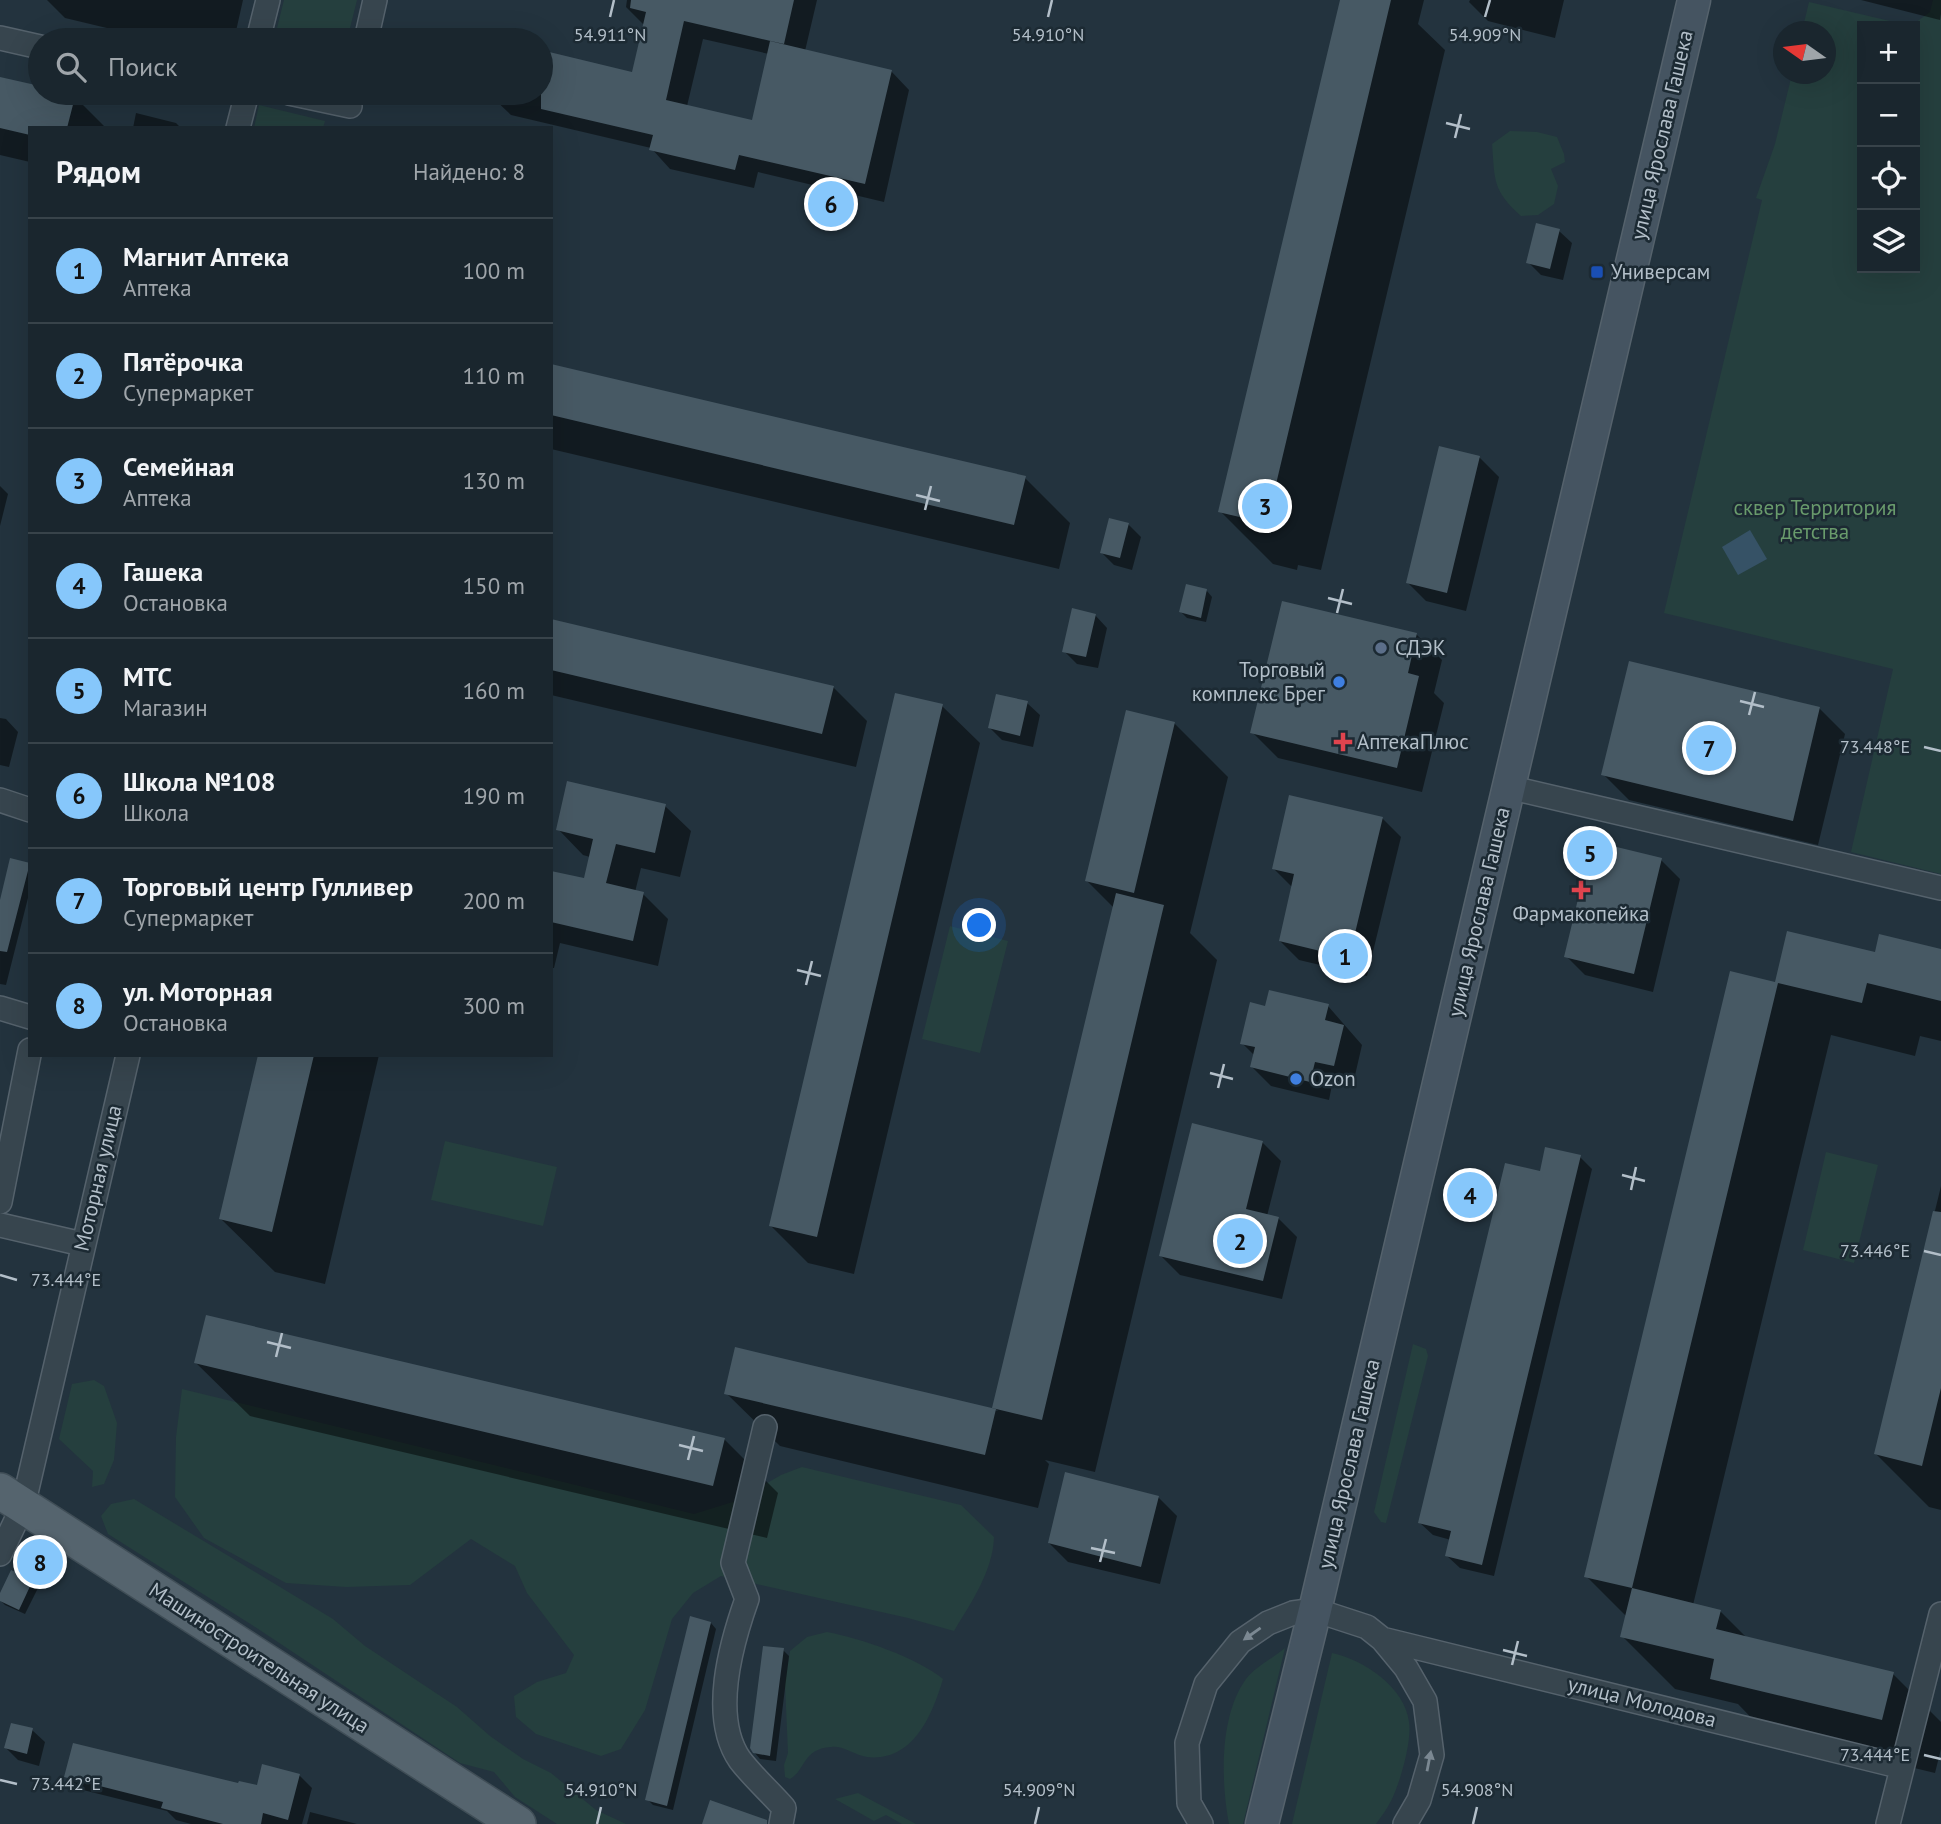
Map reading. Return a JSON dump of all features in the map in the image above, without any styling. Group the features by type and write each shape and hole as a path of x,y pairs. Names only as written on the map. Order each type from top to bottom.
{"main road":[{"name":"улица Ярослава Гашека","path":"1262,1824 1694,0"},
{"name":"Машиностроительная улица","path":"11,1499 518,1824"}],"street":[{"path":"261,28 268,0"},
{"path":"369,28 375,0"},
{"path":"0,38 28,44"},
{"path":"238,126 239,105"},
{"path":"1508,787 1941,888"},
{"path":"0,800 28,809"},
{"path":"0,1008 28,1016"},
{"path":"0,1202 29,1057"},
{"name":"Моторная улица","path":"0,1554 11,1499 82,1244 128,1057"},
{"path":"0,1224 82,1244"},
{"path":"765,1427 733,1563 747,1599 733,1638 725,1691 725,1721 739,1759 784,1808 781,1824"},
{"path":"1201,1824 1189,1803 1187,1743 1206,1684 1240,1642 1268,1623 1293,1613 1315,1609 1367,1627 1382,1639 1406,1668 1425,1701 1432,1755 1419,1800 1405,1824"},
{"path":"1888,1824 1941,1614"},
{"name":"улица Молодова","path":"1382,1639 1902,1767"}],"green space":[{"path":"284,0 357,0 350,28 277,28"},
{"name":"сквер Территория детства","path":"1933,0 1941,0 1941,874 1851,852 1893,669 1664,613 1762,200 1756,198 1775,144 1790,84 1836,84 1836,21 1804,21 1809,2 1890,21 1857,21 1857,273 1920,273 1920,21 1918,21 1930,12"},
{"path":"259,105 325,121 324,126 254,126"},
{"path":"1510,131 1537,132 1557,137 1564,154 1565,162 1551,169 1558,186 1554,204 1538,215 1521,216 1505,199 1497,184 1492,144"},
{"path":"950,926 1008,941 980,1053 922,1039"},
{"path":"445,1141 557,1167 543,1226 431,1200"},
{"path":"1826,1152 1878,1165 1854,1263 1803,1250"},
{"path":"1413,1344 1426,1349 1428,1356 1386,1523 1381,1522 1374,1512"},
{"path":"94,1380 104,1386 117,1423 114,1460 104,1484 92,1487 93,1471 59,1439 72,1384"},
{"path":"182,1389 694,1514 736,1501 781,1475 802,1467 961,1505 994,1537 993,1550 980,1586 954,1631 721,1576 693,1593 672,1619 645,1710 621,1749 601,1756 536,1734 516,1717 514,1696 537,1682 566,1673 574,1655 527,1593 515,1566 471,1539 410,1585 346,1587 286,1583 204,1538 175,1497 176,1437"},
{"path":"134,1499 333,1619 365,1646 457,1707 490,1736 523,1759 551,1773 596,1810 626,1824 557,1824 515,1797 494,1772 460,1763 252,1625 108,1534 101,1516 111,1504"},
{"path":"827,1632 888,1650 943,1679 933,1708 918,1734 897,1752 883,1757 867,1757 840,1747 822,1749 810,1756 790,1779 785,1777 784,1765 788,1753 785,1684 790,1651 807,1637"},
{"path":"1285,1648 1243,1824 1229,1824 1224,1789 1224,1750 1231,1711 1246,1679"},
{"path":"1332,1653 1357,1662 1381,1677 1400,1697 1406,1709 1409,1740 1404,1762 1391,1801 1376,1824 1292,1824"},
{"path":"858,1793 916,1824 902,1824 886,1815 874,1821 835,1799"}],"water":[{"path":"1750,530 1767,559 1738,575 1722,547"}],"building":[{"path":"631,0 794,0 784,44 684,21 666,100 752,120 770,41 892,70 865,184 739,155 735,170 649,150 653,135 541,109 541,105 553,105 553,53 632,72 646,12 630,8"},
{"path":"1340,0 1391,0 1268,518 1245,513 1244,518 1218,512"},
{"path":"0,77 28,83 28,105 73,105 68,126 28,126 28,135 0,128"},
{"path":"1536,223 1560,229 1550,269 1526,263"},
{"path":"553,364 1026,476 1014,525 553,415"},
{"path":"1439,446 1480,456 1447,593 1406,583"},
{"path":"1109,518 1129,523 1120,558 1100,553"},
{"path":"1186,584 1207,589 1201,618 1179,612"},
{"path":"1282,601 1417,633 1408,673 1419,676 1397,768 1250,733"},
{"path":"1072,608 1096,614 1086,657 1062,652"},
{"path":"553,619 834,686 822,734 553,670"},
{"path":"1629,661 1820,707 1793,821 1601,775"},
{"path":"895,693 943,704 817,1237 769,1226"},
{"path":"996,694 1028,701 1020,736 988,728"},
{"path":"1126,710 1175,722 1134,893 1085,881"},
{"path":"567,781 666,804 655,853 616,844 606,883 644,892 633,941 553,922 553,871 584,878 593,839 556,830"},
{"path":"1289,795 1383,817 1349,958 1279,941 1294,874 1272,869"},
{"path":"1592,841 1662,858 1634,974 1564,957"},
{"path":"10,858 28,862 7,952 0,951 0,900"},
{"path":"1116,893 1164,905 1042,1420 992,1408"},
{"path":"1787,931 1875,952 1879,934 1941,949 1941,1001 1867,983 1862,1003 1778,983 1632,1588 1584,1577 1730,971 1775,982"},
{"path":"1269,990 1329,1004 1325,1020 1344,1025 1334,1066 1315,1062 1310,1082 1250,1067 1255,1047 1240,1044 1250,1002 1265,1006"},
{"path":"258,1057 314,1057 272,1232 219,1219"},
{"path":"1192,1123 1263,1141 1246,1209 1279,1217 1263,1281 1159,1256"},
{"path":"1545,1147 1581,1155 1482,1565 1445,1556 1451,1531 1418,1523 1505,1163 1540,1171"},
{"path":"1933,1211 1941,1212 1941,1388 1922,1466 1874,1454"},
{"path":"206,1315 725,1438 713,1486 194,1363"},
{"path":"735,1347 996,1409 985,1455 724,1394"},
{"path":"1065,1472 1159,1496 1141,1567 1048,1543"},
{"path":"11,1570 33,1580 19,1610 0,1601 0,1593"},
{"path":"1632,1588 1721,1610 1716,1629 1894,1672 1882,1720 1710,1679 1714,1659 1620,1637"},
{"path":"690,1616 711,1622 667,1806 645,1800"},
{"path":"763,1646 784,1648 770,1756 753,1753 750,1748"},
{"path":"11,1723 33,1728 27,1754 4,1748"},
{"path":"73,1743 238,1783 257,1785 262,1764 300,1774 288,1820 263,1813 261,1824 223,1824 161,1808 163,1802 64,1777"},
{"path":"710,1800 767,1820 767,1824 702,1824"}],"place":[{"name":"Школа №108","path":"831,204"},
{"name":"Универсам","path":"1597,272"},
{"name":"Семейная","path":"1265,506"},
{"name":"СДЭК","path":"1381,648"},
{"name":"Торговый комплекс Брег","path":"1339,682"},
{"name":"АптекаПлюс","path":"1343,742"},
{"name":"Торговый центр Гулливер","path":"1709,748"},
{"name":"МТС","path":"1590,853"},
{"name":"Фармакопейка","path":"1581,890"},
{"name":"Магнит Аптека","path":"1345,956"},
{"name":"Ozon","path":"1296,1079"},
{"name":"Гашека","path":"1470,1195"},
{"name":"Пятёрочка","path":"1240,1241"},
{"name":"ул. Моторная","path":"40,1562"}]}
